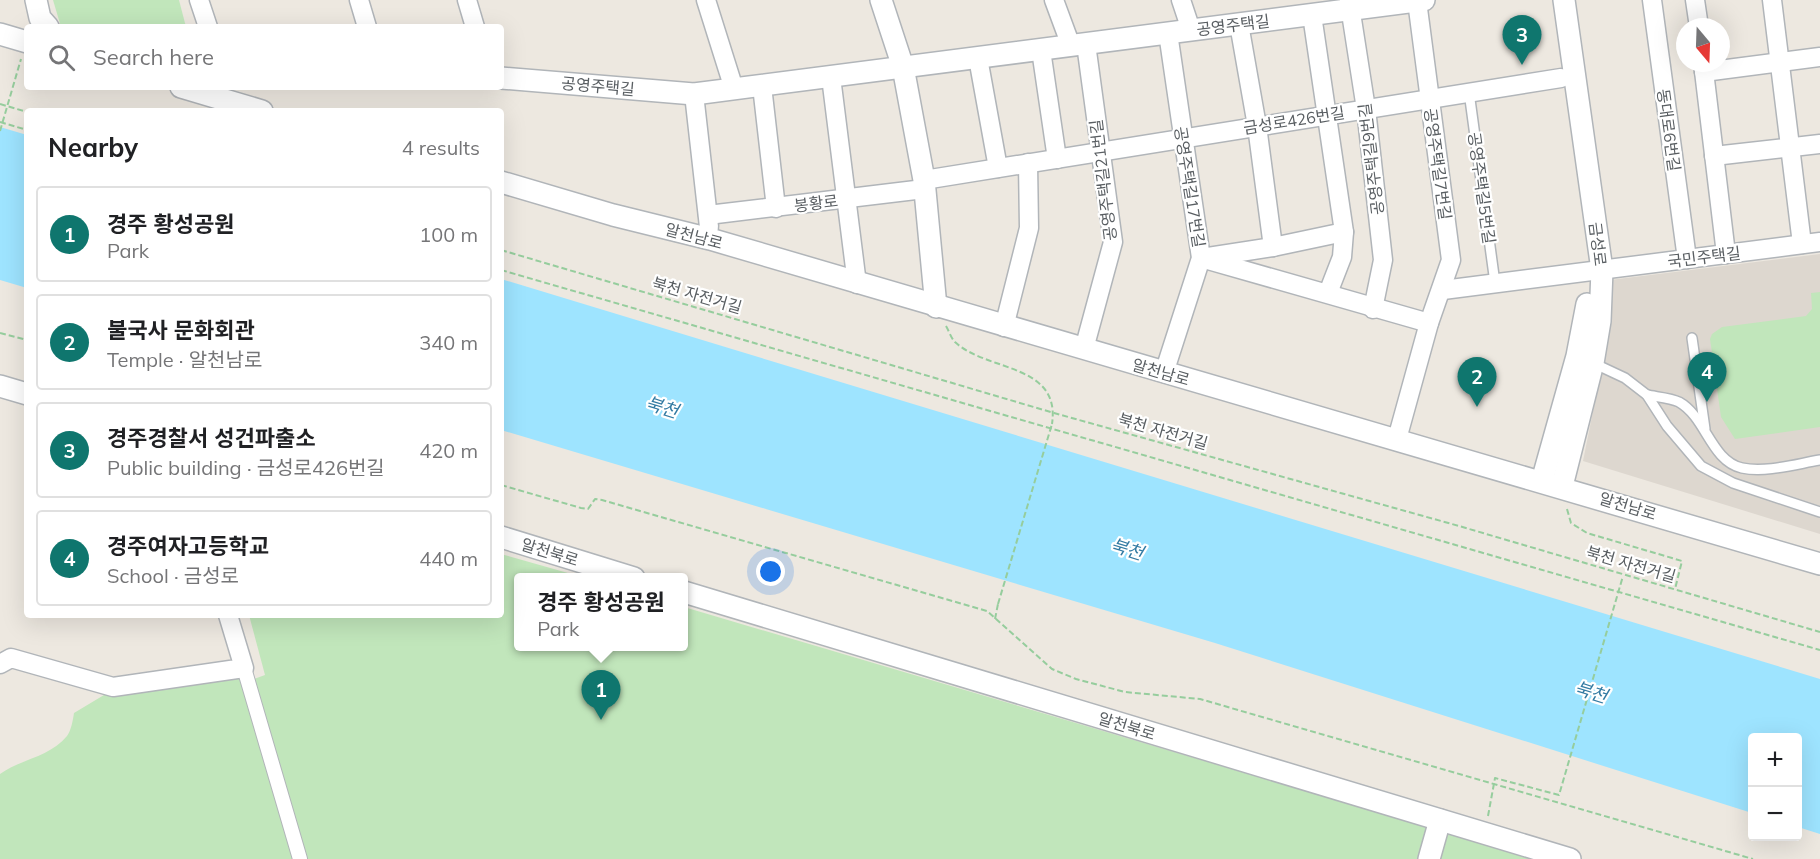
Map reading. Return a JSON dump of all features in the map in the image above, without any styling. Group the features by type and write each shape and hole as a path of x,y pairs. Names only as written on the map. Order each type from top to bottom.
{"street":[{"path":"34,0 40,18 45,24"},
{"path":"31,24 34,16 34,0"},
{"path":"199,0 207,24"},
{"path":"359,0 366,24"},
{"path":"467,0 474,24"},
{"path":"706,0 734,89"},
{"path":"881,0 903,67 924,184 936,307"},
{"name":"공영주택길21번길","path":"1054,0 1078,45 1100,152 1113,242 1084,350"},
{"path":"1181,0 1191,30"},
{"name":"금성로","path":"1550,0 1561,78 1595,270"},
{"name":"금성로","path":"1552,484 1585,359 1586,321 1595,270 1564,0"},
{"name":"동대로6번길","path":"1652,0 1687,259"},
{"path":"1695,0 1698,18"},
{"path":"1772,0 1790,147 1811,243"},
{"name":"공영주택길","path":"504,78 694,94 1312,15 1351,5 1421,1"},
{"name":"공영주택길7번길","path":"1397,439 1429,323 1443,290 1451,260 1429,99 1421,1"},
{"name":"공영주택길9번길","path":"1351,5 1383,260 1373,309"},
{"path":"1312,15 1344,232 1342,257 1328,293"},
{"path":"1239,24 1257,126 1273,247"},
{"name":"공영주택길17번길","path":"1164,373 1201,258 1181,138 1168,33"},
{"path":"0,34 24,36"},
{"path":"1041,50 1057,159"},
{"path":"1730,65 1820,57"},
{"path":"978,58 998,168"},
{"path":"1705,72 1726,254"},
{"path":"831,77 857,284"},
{"name":"금성로426번길","path":"924,184 1028,163 1561,78"},
{"path":"762,86 776,208"},
{"path":"191,90 252,108"},
{"path":"234,90 239,100 255,108"},
{"path":"694,94 710,239"},
{"path":"1714,156 1820,144"},
{"path":"1004,327 1029,228 1028,163"},
{"name":"알천남로","path":"504,183 613,215 710,239 857,284 1552,484 1820,564"},
{"name":"봉황로","path":"708,215 847,199 924,184"},
{"path":"1201,258 1273,247 1344,232"},
{"name":"국민주택길","path":"1595,270 1811,243"},
{"path":"1201,258 1328,293 1373,309 1429,323"},
{"name":"금성로","path":"1443,290 1595,270"},
{"path":"0,386 24,393"},
{"name":"알천북로","path":"504,538 618,573"},
{"name":"알천북로","path":"688,593 1570,859"},
{"path":"229,618 300,859"},
{"path":"0,664 11,658 113,687 244,668"},
{"path":"1429,859 1440,820"}],"lane":[{"name":"공영주택길5번길","path":"1469,92 1496,283"},
{"path":"1692,338 1705,429"},
{"path":"1585,359 1625,378 1647,395 1666,426 1701,466 1733,483 1820,512"},
{"path":"1647,395 1679,402 1705,429 1725,459 1741,467 1760,469 1820,460"}],"path":[{"path":"0,131 24,47"},
{"path":"0,104 24,111"},
{"path":"1,122 24,129"},
{"name":"북천 자전거길","path":"504,251 1820,632"},
{"path":"504,271 1618,594 1820,650"},
{"path":"936,307 954,341 974,353 1037,380 1050,398 1054,412 1052,429 995,619"},
{"path":"0,333 24,339"},
{"path":"1552,484 1570,522 1587,533 1682,561 1675,589"},
{"path":"504,486 581,508 588,509 595,499 602,500 987,611 1052,669 1076,679 1125,692 1200,699 1754,859"},
{"path":"1484,834 1495,778 1559,795 1623,576"}],"shaded area":[{"path":"1820,254 1820,534 1583,461 1607,342 1610,280"}],"green space":[{"path":"53,0 179,0 185,24 60,24"},
{"path":"1820,292 1820,427 1735,439 1721,417 1710,339 1712,334 1722,327 1806,316 1812,309 1811,293"},
{"path":"504,555 568,573 514,573 514,651 688,651 688,608 1536,859 0,859 0,774 60,743 70,731 74,713 109,692 236,675 248,681 265,675 250,618 504,618"}],"water":[{"path":"0,127 24,134 24,287 0,280"},
{"name":"북천","path":"504,280 1820,679 1820,834 1802,828 1802,733 1748,733 1748,812 1215,643 504,431"}],"place":[{"name":"경주경찰서 성건파출소","path":"1522,65"},
{"name":"경주여자고등학교","path":"1707,402"},
{"name":"불국사 문화회관","path":"1477,407"},
{"name":"경주 황성공원","path":"601,720"}]}
